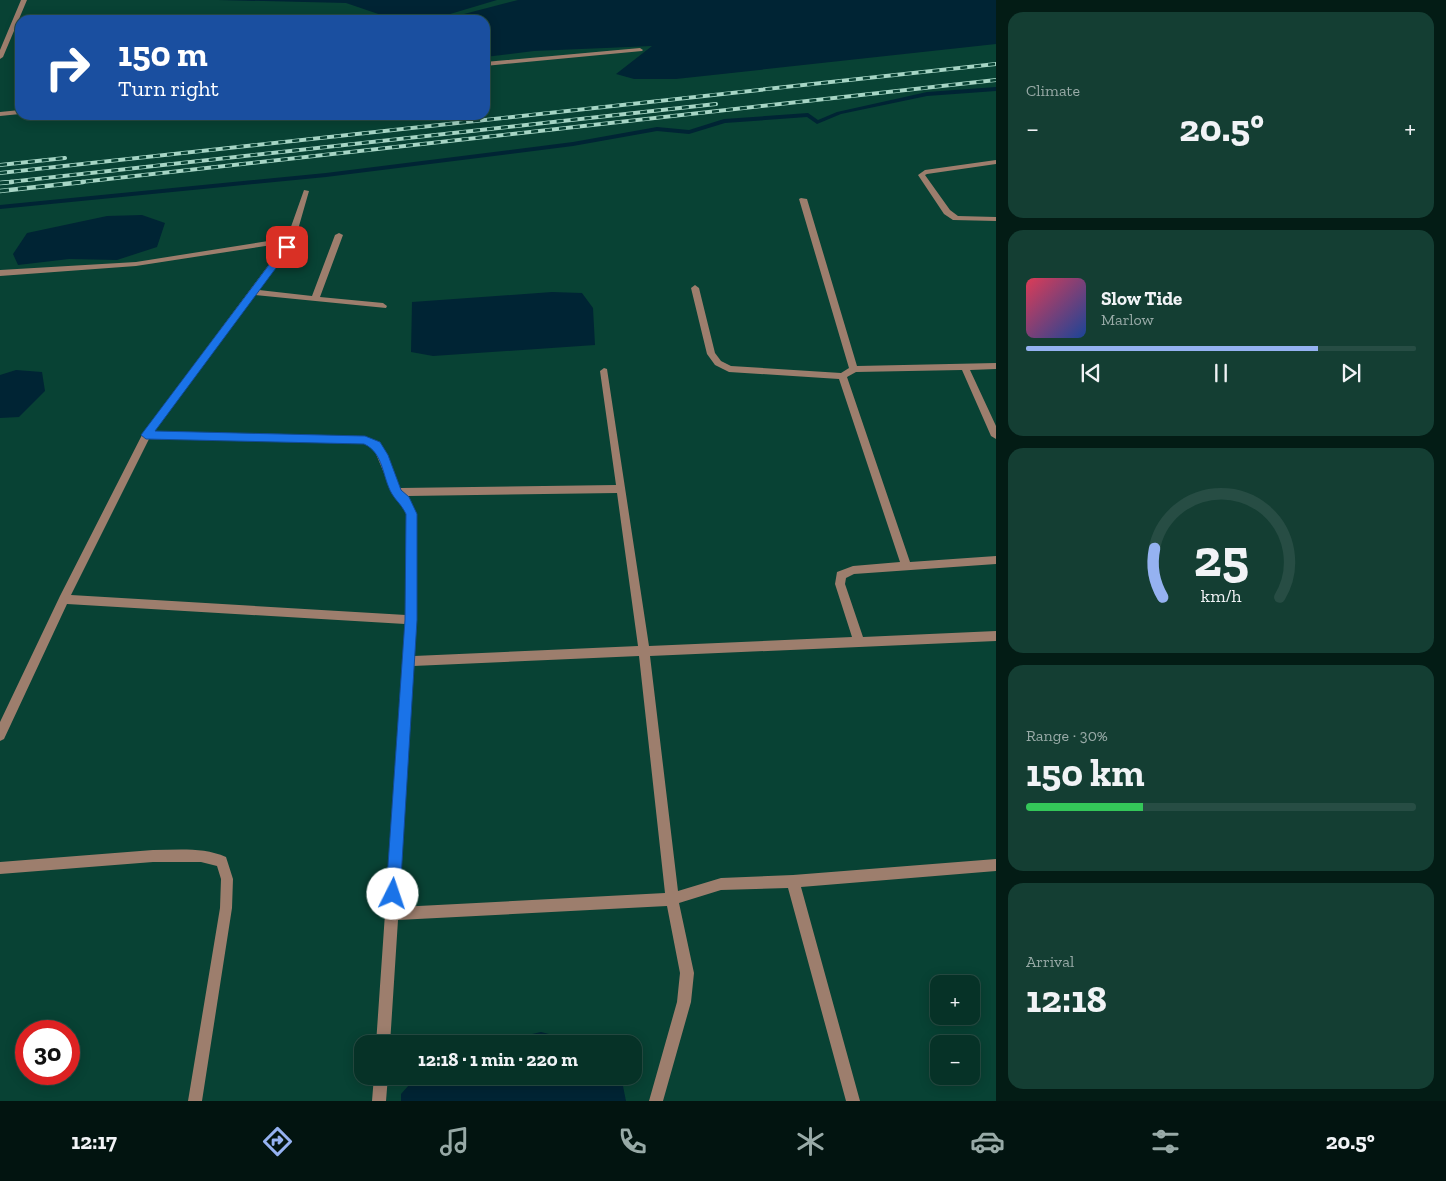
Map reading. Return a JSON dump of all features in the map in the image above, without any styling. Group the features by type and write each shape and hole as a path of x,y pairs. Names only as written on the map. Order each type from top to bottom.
{"street":[{"path":"18,15 24,0"},
{"path":"0,56 15,21"},
{"path":"490,64 640,50"},
{"path":"0,114 15,112"},
{"path":"996,162 925,172 921,175 947,212 956,218 996,219"},
{"path":"0,735 64,599 146,435 291,240 306,191"},
{"path":"803,199 854,369"},
{"path":"315,298 339,235"},
{"path":"0,273 130,265 291,240"},
{"path":"695,288 711,354 718,363 730,369 842,376 854,369 996,366"},
{"path":"253,292 383,306"},
{"path":"965,368 996,436"},
{"path":"604,371 644,651 672,899 687,973 684,1002 656,1101"},
{"path":"842,376 906,567"},
{"path":"146,435 365,440 376,445 397,492 406,500 411,514 411,620 384,1035"},
{"path":"397,492 621,489"},
{"path":"859,641 840,584 841,575 853,570 996,560"},
{"path":"64,599 411,620"},
{"path":"408,661 996,636"},
{"path":"0,868 153,856 201,856 222,861 227,880 226,908 195,1101"},
{"path":"392,914 672,899 721,884 793,881 996,865"},
{"path":"793,881 853,1101"},
{"path":"379,1101 380,1085"}],"water":[{"path":"218,0 497,0 447,15 381,15 346,3"},
{"path":"518,0 996,0 996,44 676,79 634,79 616,74 652,46 534,51 490,56 490,15 460,15"},
{"path":"142,215 165,223 157,247 117,260 69,259 18,265 13,254 27,233 107,216"},
{"path":"552,292 582,293 593,308 595,345 433,356 411,352 412,302"},
{"path":"16,370 42,372 45,391 19,417 0,418 0,375"},
{"path":"541,1032 553,1035 528,1035"},
{"path":"409,1085 623,1085 626,1101 401,1101 401,1094"}],"waterway":[{"path":"0,207 326,175 573,144 657,129 689,132 724,121 808,115 817,122 839,113 927,94 996,89"}],"railway":[{"path":"490,119 996,64"},
{"path":"72,183 996,80"},
{"path":"12,182 0,183 716,104"},
{"path":"0,173 484,120"},
{"path":"0,165 65,158"},
{"path":"0,191 83,182"}],"route":[{"path":"287,247 146,435 365,440 376,445 382,455 397,492 406,500 411,514 412,552 411,620 393,894"}]}
